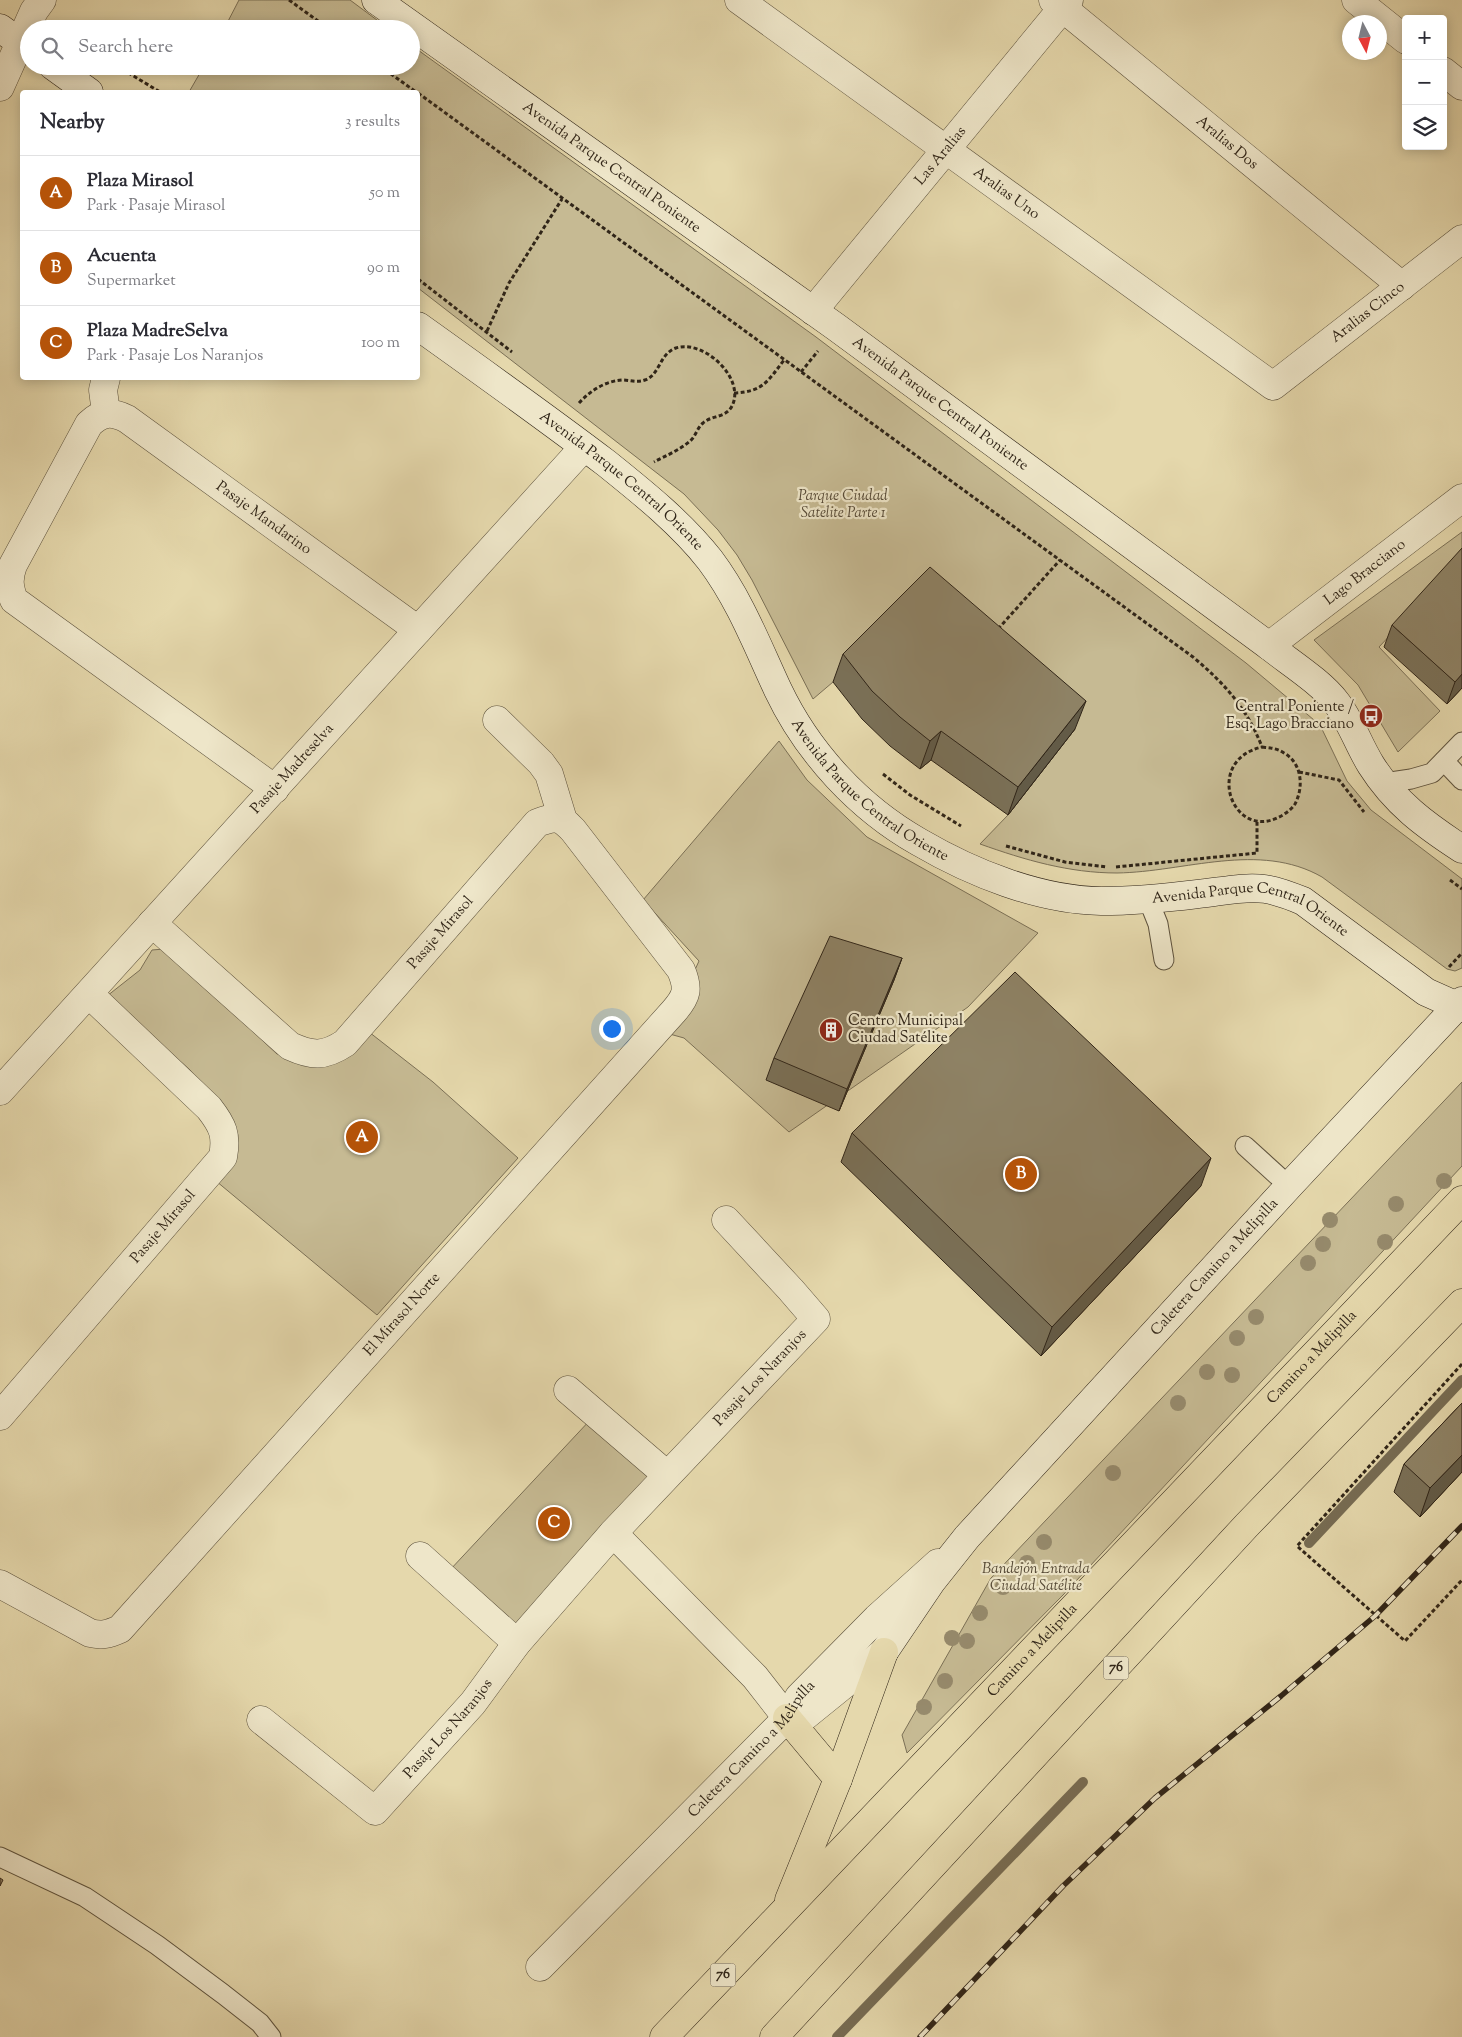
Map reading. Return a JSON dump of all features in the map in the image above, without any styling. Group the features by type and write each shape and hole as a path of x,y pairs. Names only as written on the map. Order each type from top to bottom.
{"main road":[{"name":"Camino a Melipilla","path":"664,2037 1462,1200"},
{"name":"76","path":"774,2037 1247,1525 1462,1303"},
{"path":"783,1913 838,1778 884,1652"},
{"path":"786,1718 838,1778"}],"street":[{"path":"28,20 42,0"},
{"name":"Avenida Parque Central Poniente","path":"376,0 404,20"},
{"name":"Aralias Uno","path":"739,0 1273,386"},
{"path":"1356,0 1402,37"},
{"name":"Las Aralias","path":"813,311 946,149 1061,3"},
{"name":"Aralias Dos","path":"1061,3 1402,286"},
{"name":"Avenida Parque Central Poniente","path":"420,31 813,311 1269,646 1335,700 1352,727 1371,764 1401,804 1430,828 1462,849"},
{"path":"0,87 16,40"},
{"path":"1447,74 1462,86"},
{"path":"65,75 86,90"},
{"name":"Aralias Cinco","path":"1273,386 1462,239"},
{"name":"Avenida Parque Central Oriente","path":"420,327 584,446 686,532 709,559 733,593 779,690 809,742 833,772 860,799 888,822 918,842 950,858 1019,887 1043,893 1099,901 1148,899 1247,888 1266,889 1284,893 1303,902 1426,992 1460,1005"},
{"path":"106,380 103,390 106,413 96,417 89,424 12,565 5,592 23,608 274,789"},
{"name":"Pasaje Mandarino","path":"106,413 117,414 127,419 418,630"},
{"name":"Pasaje Madreselva","path":"4,1082 89,994 584,446"},
{"name":"Lago Bracciano","path":"1269,646 1462,498"},
{"path":"497,720 549,774 563,820"},
{"name":"Pasaje Mirasol","path":"152,923 290,1046 305,1053 319,1054 333,1051 345,1043 537,823 548,819 563,820"},
{"name":"El Mirasol Norte","path":"0,1584 98,1635 120,1629 681,1003 686,994 686,981 681,970 563,820"},
{"name":"Pasaje Mirasol","path":"0,1416 222,1156 226,1142 218,1119 210,1108 89,994"},
{"name":"Caletera Camino a Melipilla","path":"786,1718 804,1716 884,1652 932,1580 967,1537 1289,1186 1460,1005"},
{"name":"Pasaje Los Naranjos","path":"261,1720 375,1811 473,1703 517,1643 613,1533 816,1319 726,1220"},
{"path":"568,1390 667,1475"},
{"path":"613,1533 755,1677 786,1718"},
{"name":"Caletera Camino a Melipilla","path":"540,1967 786,1718 799,1697 871,1625 967,1537"},
{"path":"420,1556 517,1643"}],"lane":[{"path":"1384,783 1411,779 1432,773 1462,742"},
{"path":"1444,761 1462,780"},
{"path":"1148,899 1158,924 1164,960"},
{"path":"1245,1146 1289,1186"},
{"path":"0,1857 85,1897 157,1945 223,1994 260,2023 271,2037"}],"path":[{"path":"289,0 317,20"},
{"path":"132,75 157,90"},
{"path":"392,75 413,90"},
{"path":"420,95 1193,657 1219,679 1241,707 1256,730 1262,747"},
{"path":"487,332 509,283 562,199"},
{"path":"420,282 516,355"},
{"path":"573,400 578,404 592,391 615,381 642,381 649,378 653,375 661,360 676,348 687,347 707,352 716,359 729,377 734,393 732,406 727,412 704,422 691,440 653,463 660,468"},
{"path":"734,393 748,393 760,388 768,382 784,360"},
{"path":"994,633 1060,560"},
{"path":"1262,747 1274,748 1289,757 1299,772 1301,784 1299,797 1292,807 1270,821 1257,822 1247,819 1231,798 1228,787 1233,765 1240,756 1250,750 1262,747"},
{"path":"882,774 910,795 968,830"},
{"path":"1002,845 1065,862 1114,867 1257,853 1257,822"},
{"path":"1462,1364 1297,1546 1405,1641 1462,1580"}],"green space":[{"path":"239,0 350,0 377,20 229,20"},
{"name":"Parque Ciudad Satelite Parte 1","path":"420,51 816,337 1246,663 1320,725 1347,781 1371,810 1462,879 1462,968 1455,971 1447,969 1322,877 1298,866 1273,861 1247,860 1221,861 1117,873 1082,871 1047,864 980,844 1008,815 1075,729 833,682 813,699 752,580 737,555 718,530 684,494 420,290 420,90 190,90 199,75 420,75"},
{"path":"1462,532 1462,559 1379,647 1440,711 1398,752 1358,685 1314,640"},
{"path":"779,741 807,780 867,837 1038,933 968,1007 789,1132 684,1038 666,1033 699,961 643,900"},
{"path":"164,949 277,1054 328,1061 369,1032 433,1082 518,1158 377,1315 216,1181 229,1122 190,1070 107,996 140,970 152,950"},
{"name":"Bandejón Entrada Ciudad Satélite","path":"1462,1082 1462,1166 1063,1595 907,1753 902,1735 991,1578"},
{"path":"592,1418 659,1476 515,1632 449,1571"}],"building":[{"path":"1462,548 1462,674 1455,682 1392,625"},
{"path":"930,567 1086,701 1018,787 941,731 930,741 872,691 843,654"},
{"name":"Centro Municipal Ciudad Satélite","path":"830,936 902,958 847,1089 774,1058"},
{"path":"1015,972 1211,1158 1052,1327 852,1133"},
{"path":"1462,1403 1462,1455 1430,1488 1404,1464"}],"waterway":[{"path":"1309,1543 1462,1380"},
{"path":"837,2037 1083,1782"}],"railway":[{"path":"920,2037 1063,1886 1155,1798 1281,1696 1375,1616 1462,1526"}],"place":[{"name":"Central Poniente / Esq. Lago Bracciano","path":"1371,716"},
{"name":"Centro Municipal Ciudad Satélite","path":"831,1030"},
{"name":"Plaza Mirasol","path":"362,1137"},
{"name":"Acuenta","path":"1021,1174"},
{"name":"Plaza MadreSelva","path":"554,1523"}]}
